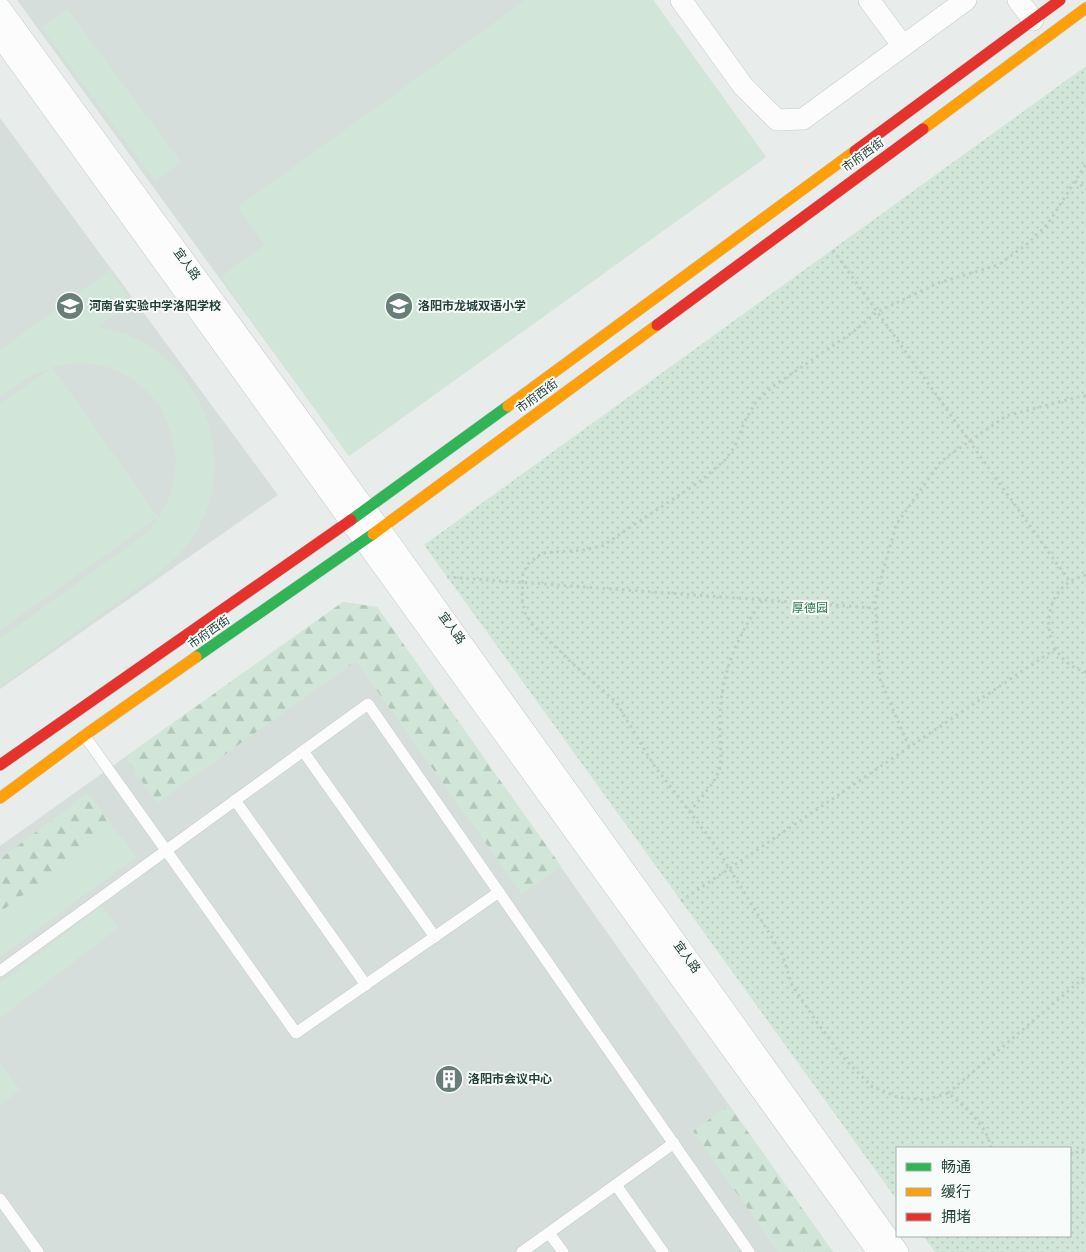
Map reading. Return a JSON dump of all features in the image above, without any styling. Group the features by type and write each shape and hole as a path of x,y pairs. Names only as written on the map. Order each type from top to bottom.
{"street":[{"path":"681,0 743,86 777,120 803,119 966,0"},
{"path":"869,0 903,46"},
{"path":"1018,0 1033,20"},
{"name":"市府西街","path":"0,798 77,725 1060,0"},
{"name":"宜人路","path":"0,8 358,516"},
{"name":"市府西街","path":"0,765 77,725 372,534 1086,8"},
{"name":"宜人路","path":"0,36 372,534 898,1252"},
{"name":"宜人路","path":"372,534 878,1252"}],"lane":[{"path":"0,971 368,704 750,1252"},
{"path":"77,725 296,1034 499,892"},
{"path":"303,751 435,937"},
{"path":"235,800 366,985"},
{"path":"522,1252 674,1143"},
{"path":"616,1185 663,1252"},
{"path":"0,1199 38,1252"},
{"path":"549,1233 563,1252"}],"path":[{"path":"1086,164 1047,225 1026,245 998,265 938,283 877,312 853,332 772,387 754,403 735,446 726,459 702,480 602,546 584,550 542,553 528,564 524,574 522,599 525,613 532,624 616,702 653,764 715,845 782,954 792,985 845,1059 871,1086 897,1097 925,1100 948,1093 1086,976"},
{"path":"1075,181 1086,189"},
{"path":"833,250 1070,582"},
{"path":"909,747 880,679 874,600 896,525 941,461 1006,416 1086,396"},
{"path":"1086,575 1079,576 1064,586 1054,599 1048,615 1048,632 1055,649 1065,661 1086,672"},
{"path":"447,577 875,608"},
{"path":"690,812 716,778 720,769 722,691 728,666 748,620 763,600"},
{"path":"681,901 1055,649"},
{"path":"948,1093 965,1106 989,1137 991,1147"},
{"path":"1071,1155 1086,1148"}],"shaded area":[{"name":"洛阳市龙城双语小学","path":"17,0 653,0 766,157 349,456"},
{"name":"河南省实验中学洛阳学校","path":"0,118 278,495 0,689"},
{"path":"343,602 377,607 833,1252 0,1252 0,846"}],"green space":[{"name":"洛阳市龙城双语小学","path":"526,0 653,0 766,157 349,456 221,277 265,245 238,207"},
{"path":"67,9 181,162 155,181 42,28"},
{"name":"厚德园","path":"1086,66 1086,1252 935,1252 924,1237 1071,1237 1071,1147 896,1147 896,1199 424,545"},
{"name":"河南省实验中学洛阳学校","path":"110,271 132,302 97,327 130,336 158,352 182,375 199,402 211,432 215,464 211,496 194,535 170,563 0,687 0,639 147,533 157,518 0,630 0,404 51,368 30,376 0,397 0,350","holes":["87,364 118,371 144,388 162,411 173,440 175,471 167,503 158,517 52,367"]},
{"path":"343,602 377,607 561,866 522,894 356,661 157,803 125,757"},
{"path":"88,793 114,828 0,912 0,859"},
{"path":"114,828 136,857 0,957 0,912"},
{"path":"102,906 118,928 0,1018 0,983"},
{"path":"0,1064 20,1090 0,1105"},
{"path":"729,1105 833,1252 778,1252 693,1131"}],"traffic: fast":[{"path":"351,520 508,406"},
{"path":"196,657 373,534"}],"traffic: slow":[{"path":"923,129 1086,8"},
{"path":"508,406 855,151"},
{"path":"373,534 657,325"},
{"path":"0,798 85,735 196,657"}],"traffic: jam":[{"path":"855,151 1060,0"},
{"path":"657,325 923,129"},
{"path":"0,765 351,520"}],"place":[{"name":"河南省实验中学洛阳学校","path":"70,306"},
{"name":"洛阳市龙城双语小学","path":"399,306"},
{"name":"洛阳市会议中心","path":"449,1079"}]}
